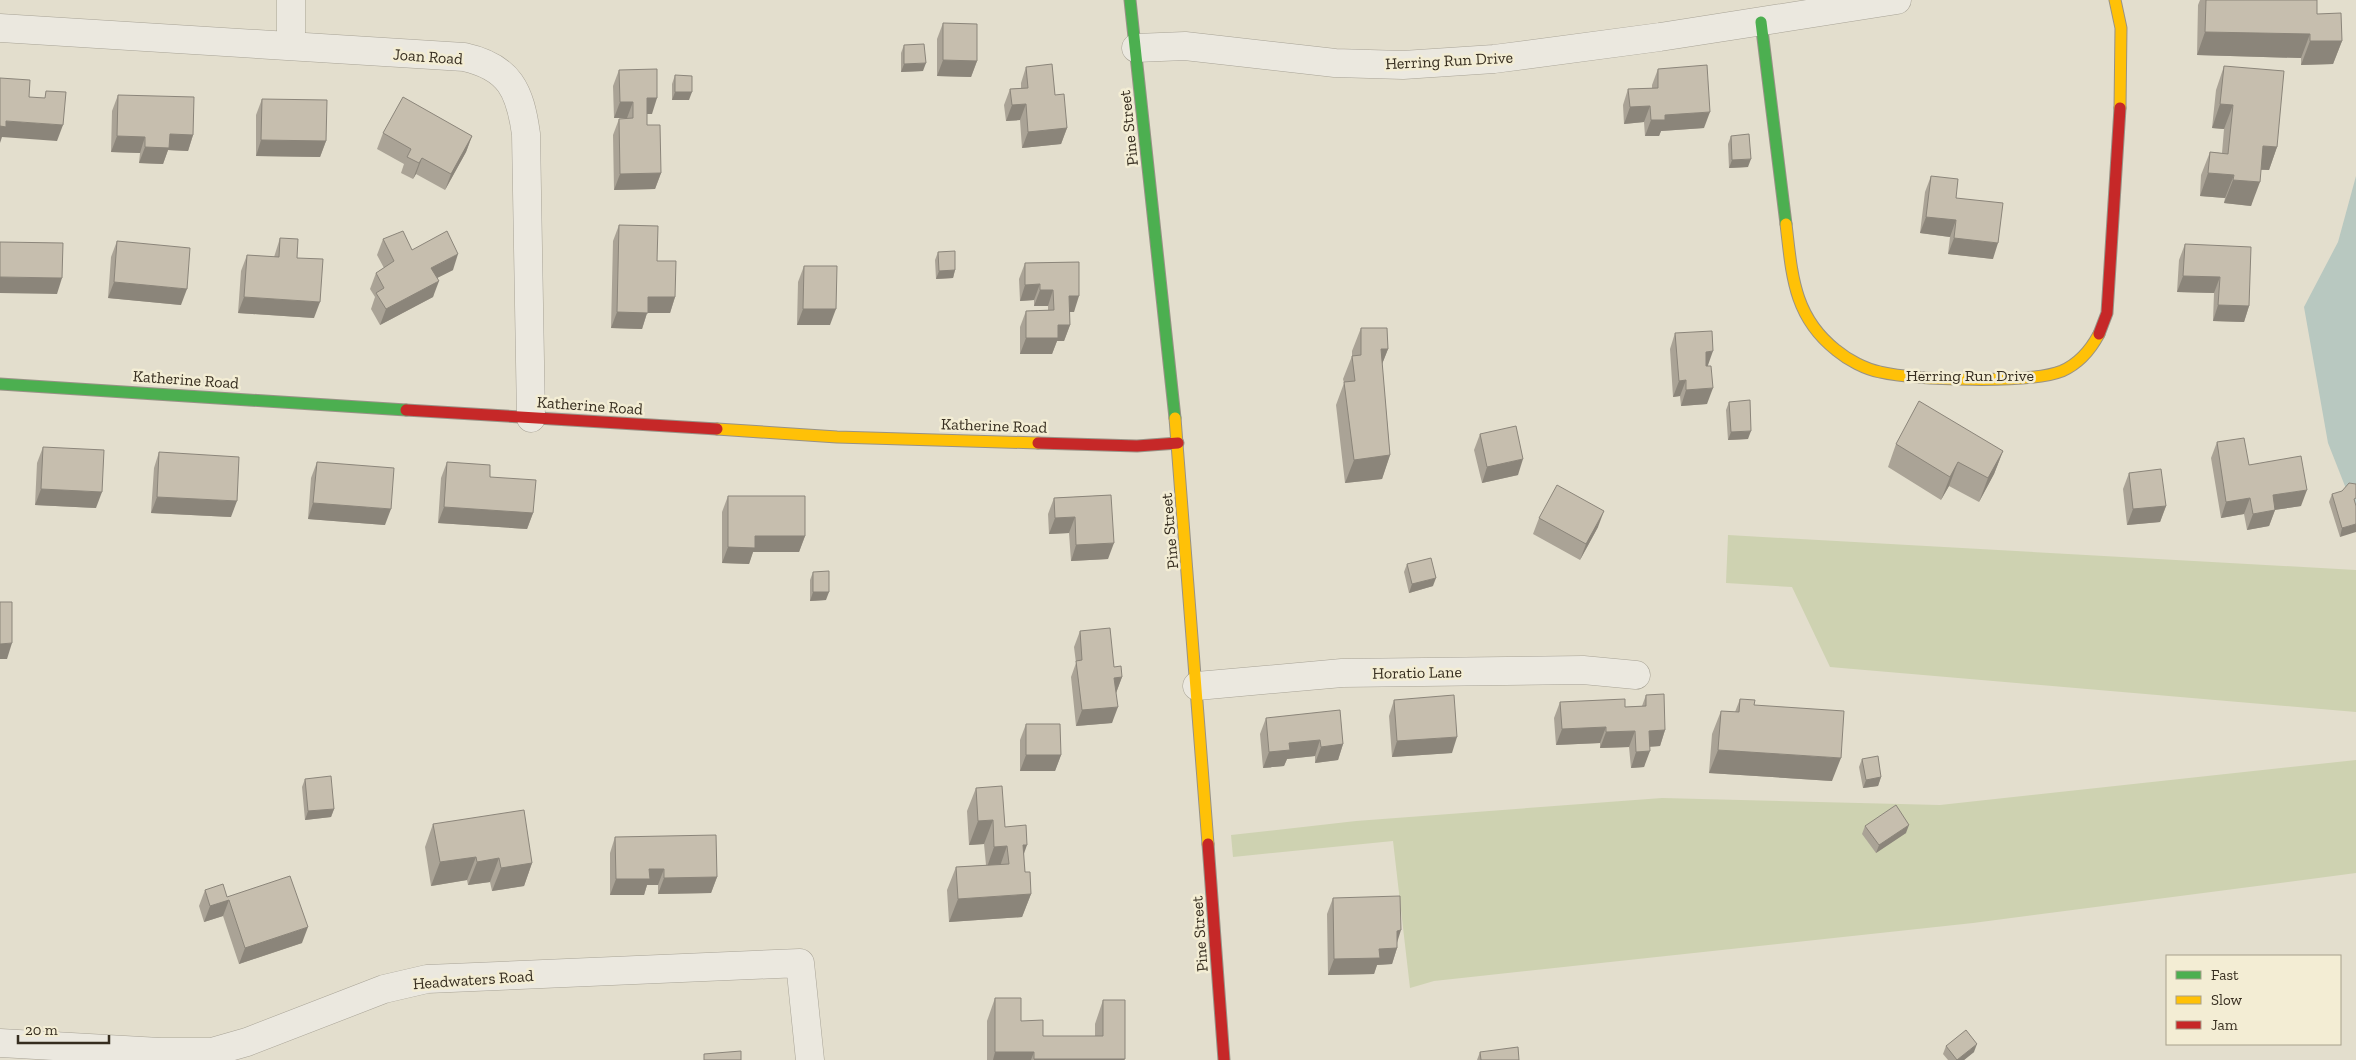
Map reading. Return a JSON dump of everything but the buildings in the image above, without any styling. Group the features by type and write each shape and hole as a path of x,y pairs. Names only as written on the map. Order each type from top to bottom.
{"street":[{"path":"291,0 291,46"},
{"name":"Pine Street","path":"1130,0 1178,443 1224,1060"},
{"name":"Herring Run Drive","path":"1136,48 1185,46 1335,63 1403,65 1494,59 1761,22 1897,0"},
{"name":"Herring Run Drive","path":"1761,22 1791,269 1800,305 1817,330 1836,350 1879,372 1902,376 2030,378 2060,372 2085,356 2102,331 2107,313 2120,121 2121,28 2115,0"},
{"name":"Joan Road","path":"0,28 464,57 495,67 508,79 514,89 520,100 524,118 527,152 531,418"},
{"name":"Katherine Road","path":"0,384 837,437 1137,446 1178,443"},
{"name":"Horatio Lane","path":"1197,686 1342,673 1583,670 1636,675"},
{"name":"Headwaters Road","path":"0,1043 160,1052 212,1052 246,1042 384,989 427,979 800,963 810,1060"}],"green space":[{"path":"1728,535 2356,570 2356,712 1830,667 1792,587 1726,583"},
{"path":"2356,760 2356,873 1973,923 1434,981 1410,988 1393,841 1233,857 1231,835 1356,821 1662,798 1940,805"}],"shaded area":[{"path":"2356,176 2356,514 2328,443 2304,307 2338,242"}],"traffic: fast":[{"path":"1130,0 1175,418"},
{"path":"1761,22 1786,224"},
{"path":"0,384 406,410"}],"traffic: slow":[{"path":"2115,0 2121,28 2120,108"},
{"path":"1786,224 1790,260 1797,293 1811,323 1836,350 1851,361 1868,369 1897,375 1945,379 2000,379 2046,375 2062,371 2079,360 2099,334"},
{"path":"1175,418 1208,844"},
{"path":"717,429 837,437 1038,443"}],"traffic: jam":[{"path":"2099,334 2107,313 2120,108"},
{"path":"406,410 717,429"},
{"path":"1038,443 1137,446 1178,443"},
{"path":"1208,844 1224,1060"}]}
